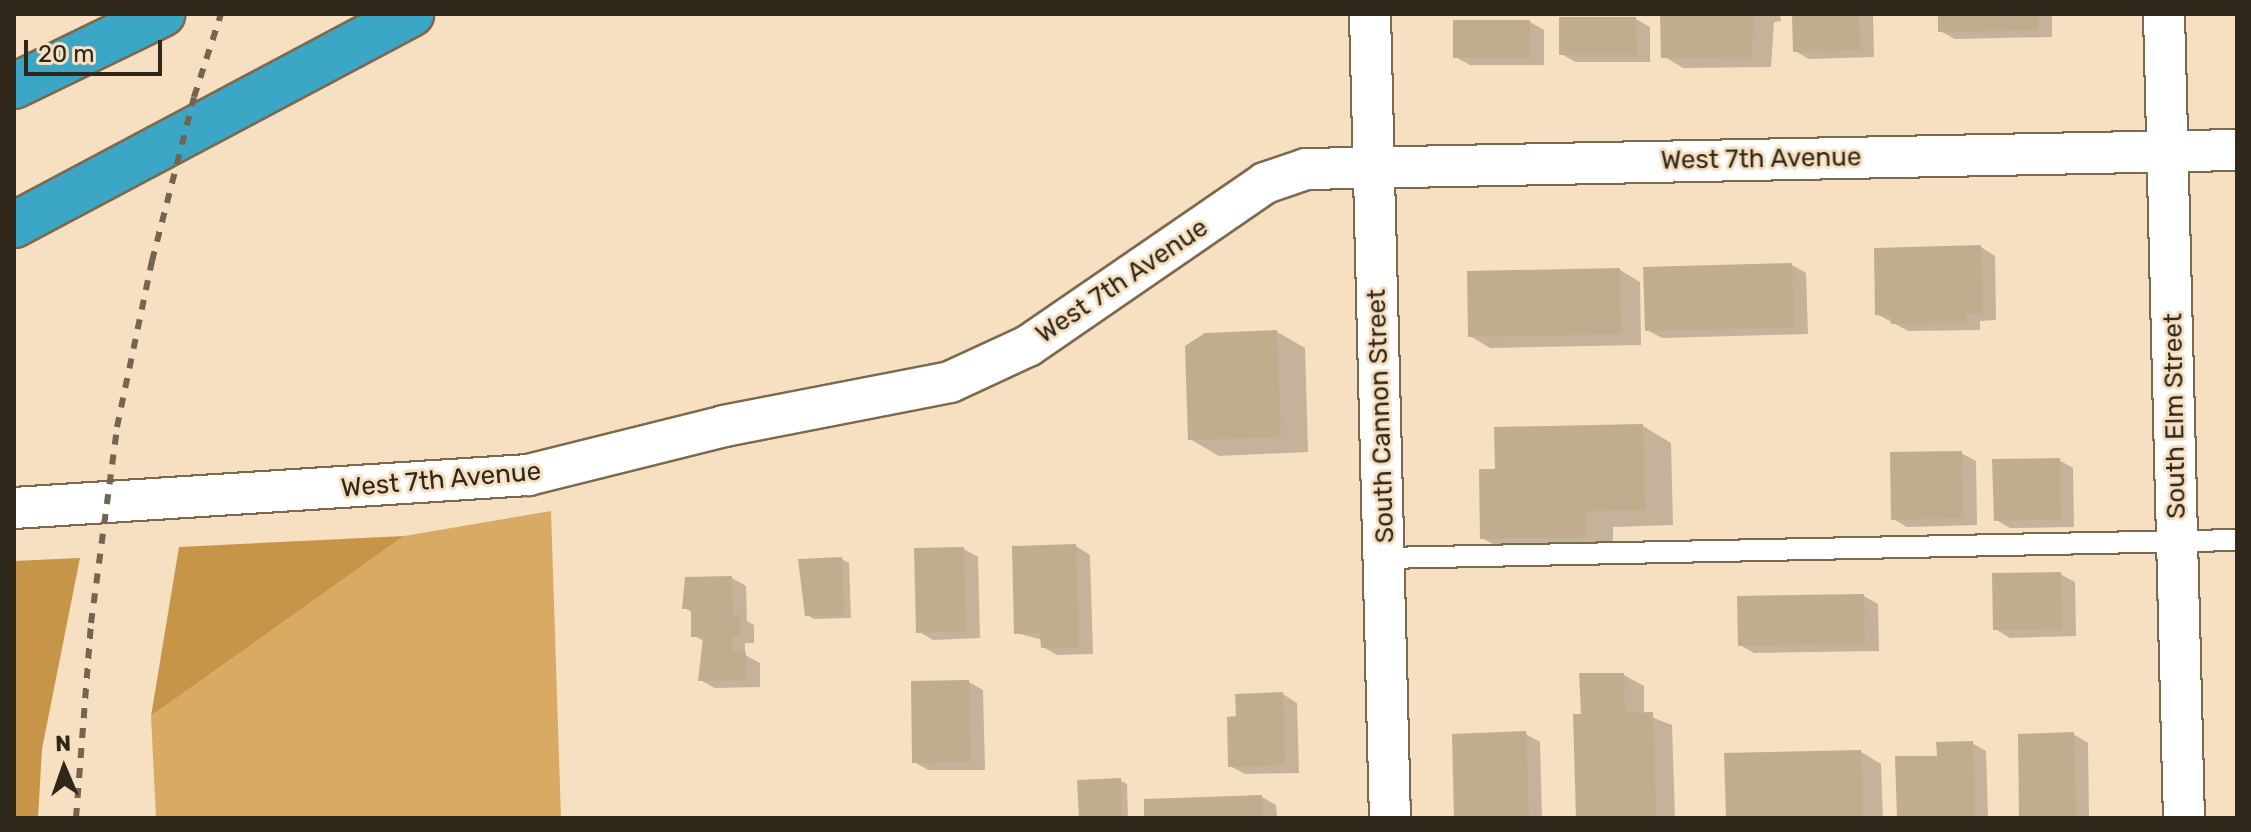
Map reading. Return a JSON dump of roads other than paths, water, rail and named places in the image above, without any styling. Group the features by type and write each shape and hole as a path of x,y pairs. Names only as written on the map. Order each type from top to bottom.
{"highway":[{"path":"14,86 162,14"},
{"path":"14,225 411,14"}],"street":[{"name":"South Cannon Street","path":"1370,14 1390,818"},
{"name":"South Elm Street","path":"2164,14 2184,818"},
{"name":"West 7th Avenue","path":"14,508 528,475 724,426 914,391 988,367 1028,346 1278,177 1306,169 2237,150"}],"lane":[{"path":"1385,558 2237,540"}],"railway":[{"path":"76,818 91,623 117,427 152,261 194,97 221,14"}]}
